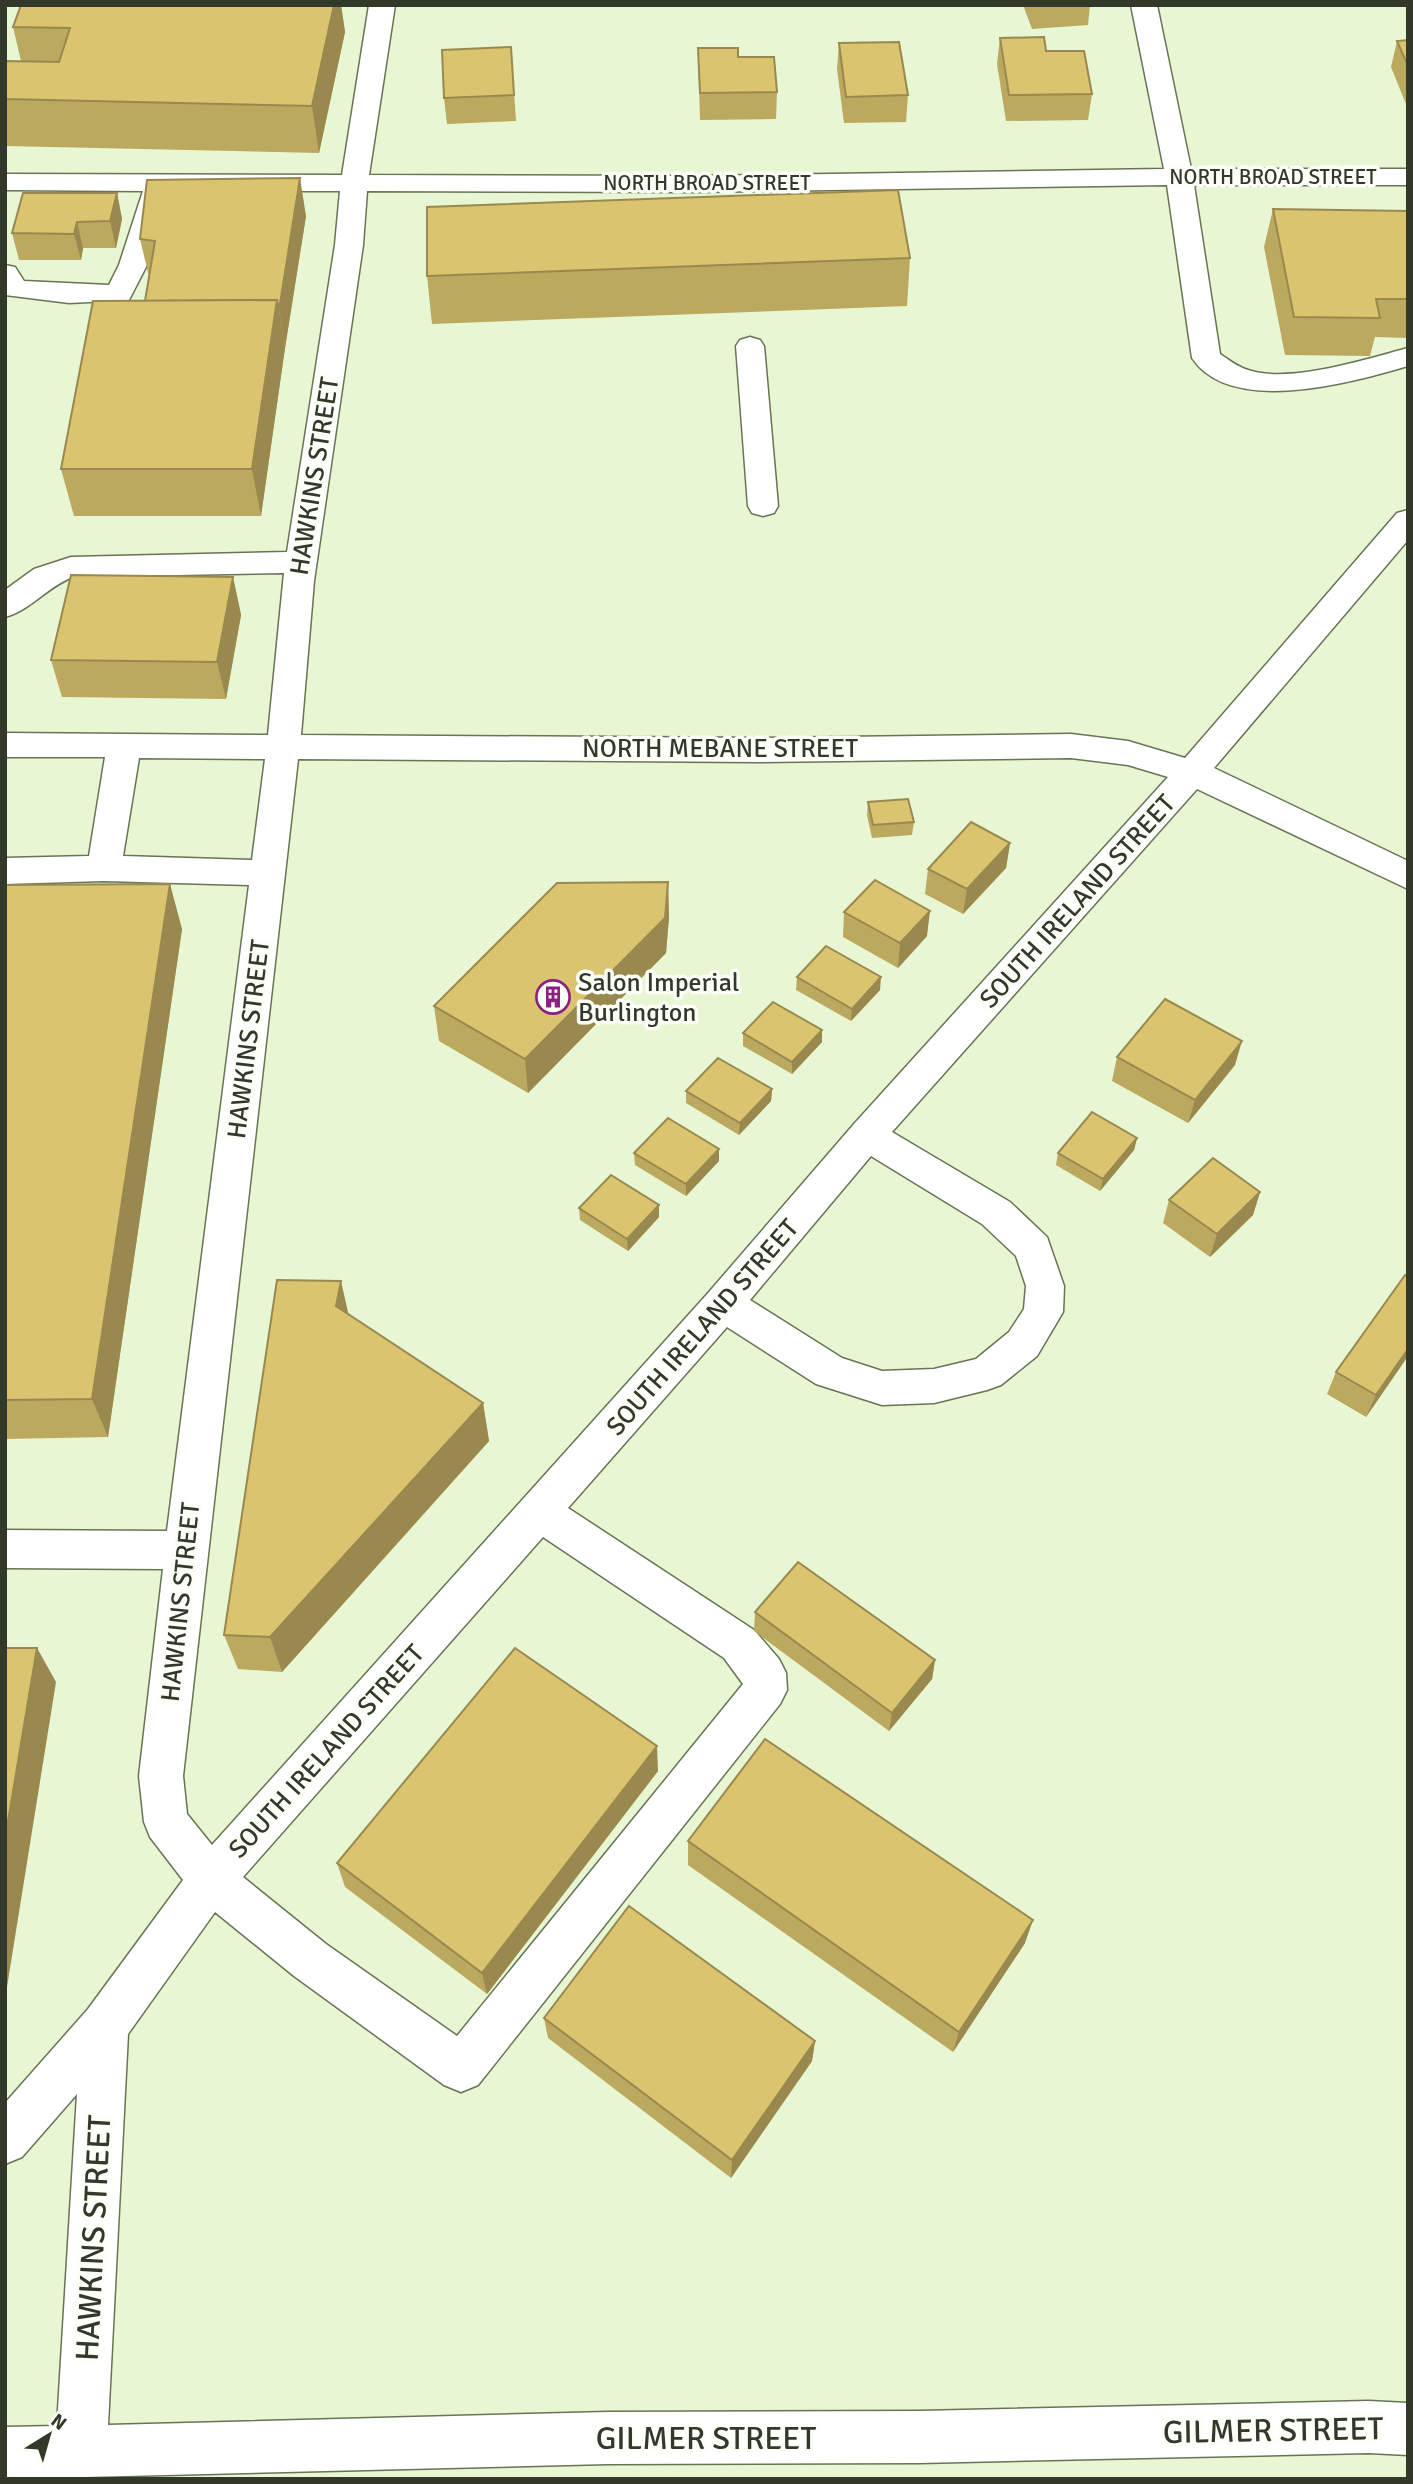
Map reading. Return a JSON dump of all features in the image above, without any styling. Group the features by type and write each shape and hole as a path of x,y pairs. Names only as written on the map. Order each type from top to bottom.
{"street":[{"name":"HAWKINS STREET","path":"382,5 301,562 283,747 161,1776 166,1822 211,1880 310,1960 461,2068 765,1690 764,1673 739,1644 540,1512"},
{"path":"1144,5 1179,178 1206,358 1240,378 1283,383 1348,372 1408,357"},
{"name":"NORTH BROAD STREET","path":"5,182 691,184 1408,177"},
{"path":"5,273 15,289 69,294 119,294 133,265 159,182"},
{"path":"750,346 763,506"},
{"name":"SOUTH IRELAND STREET","path":"5,2140 105,2026 211,1880 540,1512 867,1135 1192,772 1408,520"},
{"path":"5,606 45,576 71,567 301,562"},
{"name":"NORTH MEBANE STREET","path":"5,746 757,750 1071,746 1128,753 1192,772 1408,876"},
{"path":"104,868 124,746"},
{"path":"5,871 104,868 268,873"},
{"path":"723,1304 830,1372 882,1388 933,1386 987,1374 1023,1344 1043,1312 1045,1286 1033,1248 996,1213 867,1135"},
{"path":"5,1549 186,1550"},
{"name":"HAWKINS STREET","path":"81,2450 105,2026"},
{"name":"GILMER STREET","path":"5,2453 608,2438 919,2437 1369,2427 1408,2429"}],"building":[{"path":"21,5 334,5 312,106 5,99 5,61 59,62 70,28 13,27"},
{"path":"1044,37 1046,51 1084,51 1092,94 1009,95 1000,38"},
{"path":"1408,40 1408,66 1397,41"},
{"path":"899,42 908,95 846,97 839,43"},
{"path":"511,47 514,95 444,98 442,50"},
{"path":"698,48 738,48 738,57 774,57 777,92 700,93"},
{"path":"300,178 279,310 277,300 145,301 155,241 140,239 147,180"},
{"path":"898,190 910,258 427,276 427,207"},
{"path":"23,193 117,193 110,221 77,222 74,234 12,233"},
{"path":"1273,209 1408,211 1408,299 1376,299 1380,318 1294,317"},
{"path":"277,300 252,469 61,469 93,301"},
{"path":"71,575 233,577 217,662 51,660"},
{"path":"908,799 914,822 873,825 868,802"},
{"path":"971,822 1010,843 967,889 928,869"},
{"path":"875,880 930,911 900,943 844,912"},
{"name":"Salon Imperial Burlington","path":"668,882 665,918 525,1059 434,1006 557,883"},
{"path":"170,884 92,1399 5,1400 5,885"},
{"path":"826,946 881,977 852,1009 797,977"},
{"path":"1165,999 1242,1041 1195,1100 1117,1057"},
{"path":"773,1002 822,1030 792,1062 743,1033"},
{"path":"718,1058 772,1089 740,1123 686,1091"},
{"path":"1092,1112 1137,1138 1103,1179 1058,1153"},
{"path":"668,1118 719,1149 686,1184 634,1153"},
{"path":"1213,1158 1260,1192 1217,1234 1169,1200"},
{"path":"611,1175 659,1205 627,1239 579,1208"},
{"path":"1405,1275 1408,1277 1408,1349 1376,1395 1336,1372"},
{"path":"277,1280 341,1281 336,1306 483,1403 270,1637 224,1635"},
{"path":"798,1562 935,1660 892,1713 755,1612"},
{"path":"5,1648 37,1648 5,1839"},
{"path":"515,1648 657,1746 482,1973 337,1863"},
{"path":"765,1739 1033,1920 959,2032 688,1841"},
{"path":"629,1906 815,2041 732,2160 544,2018"}],"place":[{"name":"Salon Imperial Burlington","path":"553,997"}]}
